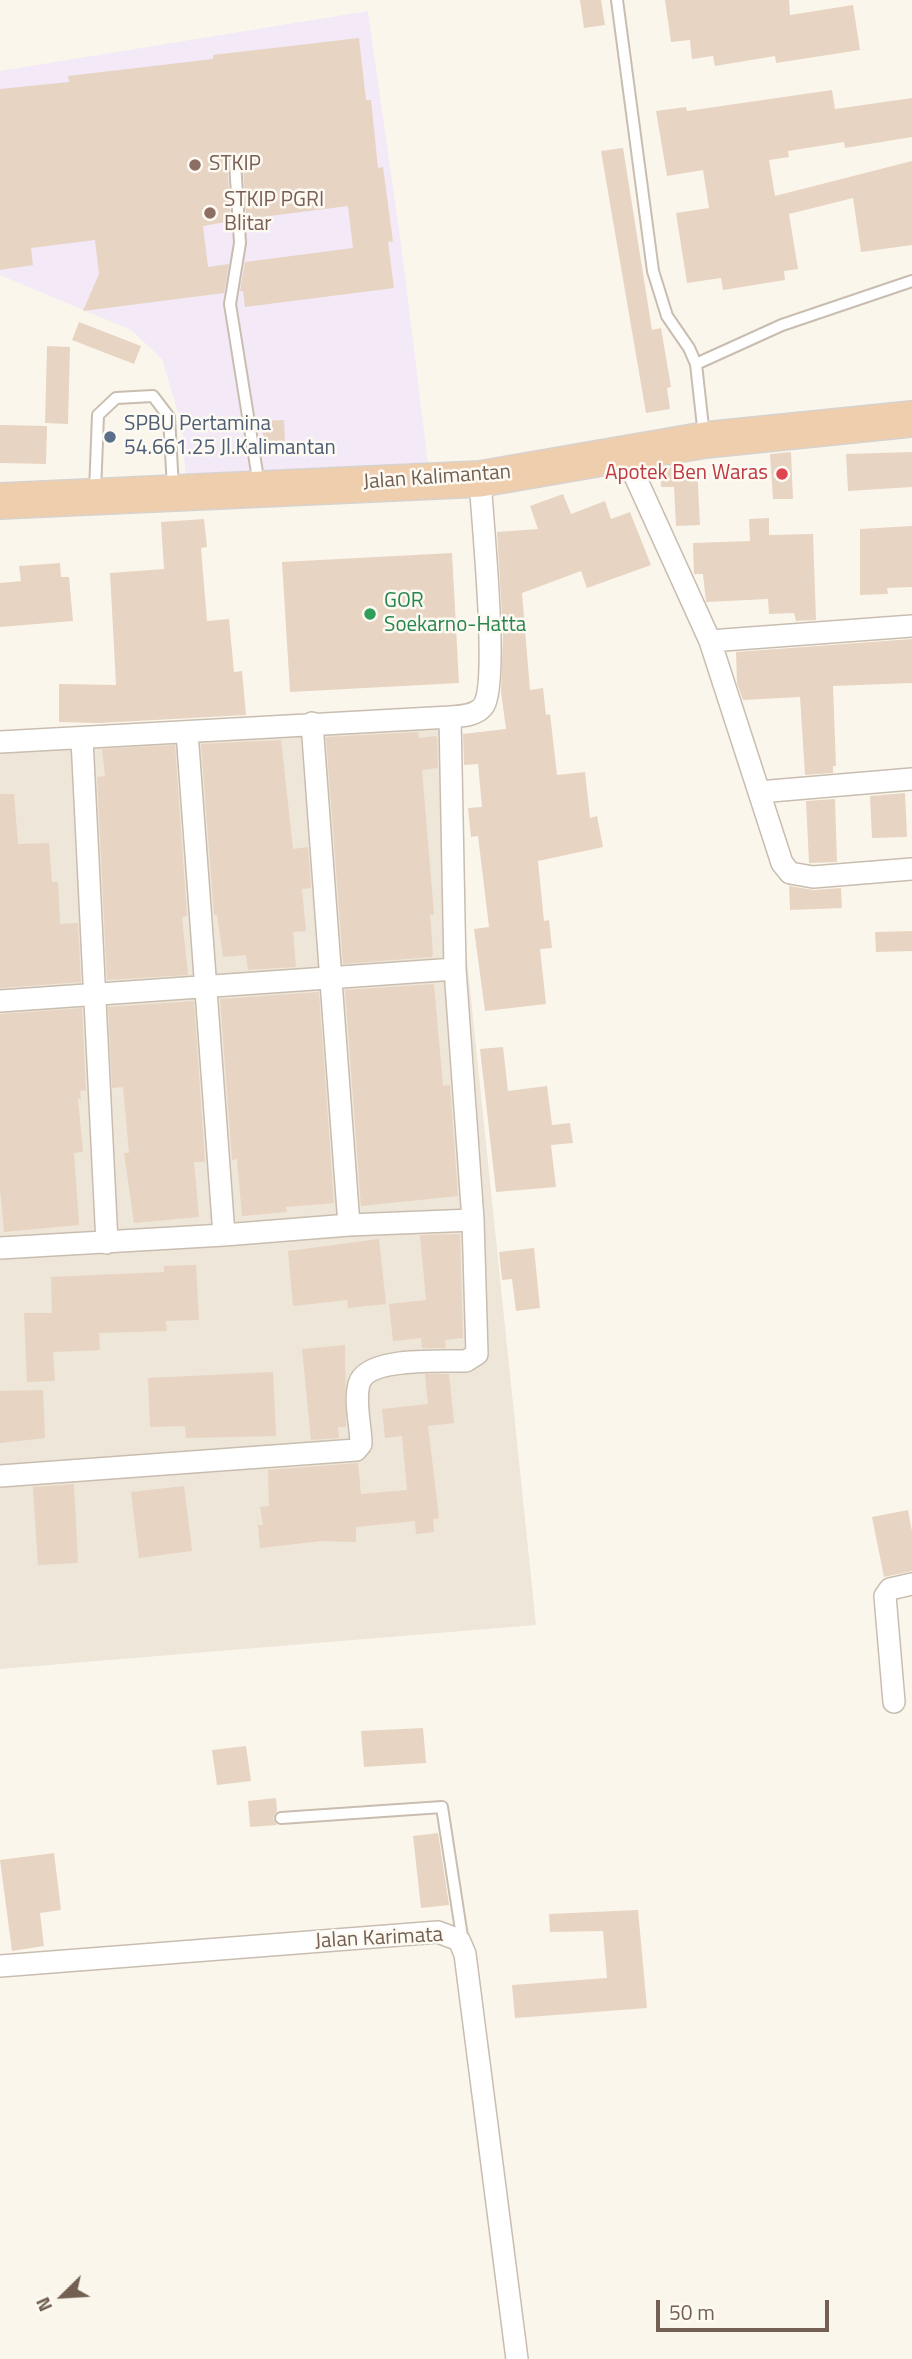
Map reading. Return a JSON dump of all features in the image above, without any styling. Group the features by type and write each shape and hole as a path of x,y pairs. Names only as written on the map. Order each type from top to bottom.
{"highway":[{"name":"Jalan Kalimantan","path":"0,501 480,479 705,440 912,419"}],"street":[{"path":"624,452 709,641 782,863 790,873 813,877 912,869"},
{"path":"0,742 450,717 478,711 485,703 489,687 490,643 480,479"},
{"path":"709,641 912,626"},
{"path":"0,1476 356,1450 361,1444 358,1391 365,1374 386,1365 466,1361 477,1354 473,1220 455,969 450,717"},
{"path":"312,723 349,1225"},
{"path":"187,732 225,1235"},
{"path":"82,739 107,1243"},
{"path":"759,792 912,779"},
{"path":"0,1002 455,969"},
{"path":"0,1248 349,1225 473,1220"},
{"path":"894,1702 885,1596 890,1589 912,1584"},
{"name":"Jalan Karimata","path":"0,1966 438,1932 453,1936 463,1946 517,2359"}],"lane":[{"path":"617,0 653,271 667,316 689,348 695,364 705,440"},
{"path":"234,162 240,243 230,304 259,488"},
{"path":"695,364 782,325 912,281"},
{"path":"95,495 98,415 116,398 153,396 169,417 173,492"},
{"path":"281,1818 442,1807 463,1946"}],"shaded area":[{"name":"STKIP","path":"368,11 403,259 429,472 186,484 182,426 162,359 131,330 0,275 0,71"},
{"path":"441,709 536,1625 0,1669 0,741"}],"building":[{"path":"580,0 601,0 605,25 584,28"},
{"path":"665,0 789,0 790,15 853,5 860,50 776,63 775,56 715,66 713,56 692,59 690,40 671,42"},
{"path":"359,38 366,100 371,100 378,168 383,167 393,241 388,242 394,288 245,307 243,291 240,291 245,262 353,248 348,206 246,219 243,162 235,154 230,156 227,162 231,221 203,226 208,267 229,264 224,293 83,311 99,274 95,240 31,248 33,265 0,270 0,89 69,82 68,76 213,59 213,55"},
{"path":"832,90 835,109 912,98 912,137 845,148 844,142 788,151 789,157 769,160 775,196 912,161 912,245 861,252 853,198 789,214 798,269 784,271 785,280 723,290 721,278 687,283 676,213 709,208 703,170 667,176 656,111 686,107 687,111"},
{"path":"623,148 652,330 661,328 671,387 667,388 670,409 646,413 601,151"},
{"path":"79,322 141,346 134,364 72,340"},
{"path":"47,346 70,347 68,424 45,423"},
{"path":"284,420 285,441 264,443 262,421"},
{"path":"0,425 47,426 46,464 0,463"},
{"name":"Apotek Ben Waras","path":"791,452 793,499 773,499 770,454"},
{"path":"912,452 912,487 848,491 846,454"},
{"path":"697,466 700,525 676,526 674,487 661,487 660,468"},
{"path":"563,494 571,514 605,501 611,519 630,512 651,565 587,588 581,571 522,593 530,690 543,688 546,715 550,714 557,775 585,772 590,818 597,816 603,847 538,861 544,921 549,920 552,948 540,949 546,1004 485,1011 474,929 489,927 478,836 471,837 468,808 482,807 478,764 464,765 463,734 506,729 501,692 503,632 497,532 538,529 530,506"},
{"path":"769,518 769,535 813,534 816,620 796,621 794,613 769,614 768,599 706,602 703,574 694,574 693,543 750,541 749,519"},
{"path":"204,519 207,547 201,548 207,621 229,619 234,672 242,671 246,715 100,723 59,722 59,684 116,685 110,573 164,569 161,522"},
{"path":"912,526 912,587 887,588 888,594 860,595 860,529"},
{"path":"452,553 459,683 290,692 282,562"},
{"path":"60,563 61,577 69,577 73,621 0,627 0,583 21,581 19,566"},
{"path":"912,639 912,683 833,686 836,766 833,766 833,773 805,775 800,697 743,700 737,683 736,652"},
{"path":"418,732 419,738 437,736 438,768 422,770 434,915 430,915 432,957 343,964 326,737"},
{"path":"281,740 293,849 308,847 311,888 302,889 306,931 293,932 296,967 248,970 246,955 223,957 217,915 214,915 201,744"},
{"path":"175,745 187,916 182,917 188,975 107,980 97,777 105,776 102,749"},
{"path":"905,793 907,837 872,838 870,796"},
{"path":"0,794 14,794 18,844 49,843 52,882 58,882 60,924 78,923 81,982 0,988"},
{"path":"835,799 837,862 809,863 806,801"},
{"path":"789,886 814,890 841,888 842,908 790,910"},
{"path":"912,931 912,951 876,952 875,932"},
{"path":"434,984 443,1086 450,1085 458,1196 361,1206 345,990"},
{"path":"319,992 334,1203 286,1207 287,1212 242,1216 237,1159 232,1160 220,999"},
{"path":"194,1001 205,1162 194,1162 199,1217 134,1223 124,1153 129,1153 123,1087 112,1088 108,1007"},
{"path":"82,1008 86,1090 80,1091 81,1099 78,1099 83,1152 74,1153 79,1225 4,1232 0,1188 0,1014"},
{"path":"503,1047 508,1091 547,1086 552,1125 570,1123 573,1143 551,1145 556,1187 496,1192 480,1049"},
{"path":"460,1234 463,1338 445,1340 446,1348 422,1348 421,1338 393,1341 389,1304 426,1300 420,1235"},
{"path":"379,1239 386,1304 348,1308 347,1300 293,1306 288,1251"},
{"path":"534,1248 540,1308 516,1311 512,1279 502,1280 499,1252"},
{"path":"196,1265 199,1320 166,1321 167,1331 99,1333 100,1350 53,1352 55,1381 27,1382 24,1313 52,1313 51,1277 164,1272 164,1266"},
{"path":"345,1345 346,1427 338,1427 339,1438 311,1440 302,1349"},
{"path":"273,1372 276,1436 186,1438 185,1426 150,1427 148,1378"},
{"path":"425,1374 449,1374 454,1423 428,1426 439,1518 433,1519 434,1532 416,1534 415,1521 356,1527 356,1542 321,1541 260,1548 258,1525 263,1525 260,1507 269,1506 268,1470 358,1463 361,1494 407,1490 402,1436 385,1438 382,1409 428,1404"},
{"path":"43,1390 45,1438 0,1443 0,1391"},
{"path":"74,1484 78,1563 38,1565 33,1487"},
{"path":"184,1486 192,1551 139,1558 131,1492"},
{"path":"908,1510 912,1531 912,1571 884,1577 872,1517"},
{"path":"423,1728 426,1763 364,1767 361,1731"},
{"path":"246,1746 251,1781 217,1785 212,1750"},
{"path":"276,1798 277,1811 273,1818 277,1825 250,1827 248,1801"},
{"path":"438,1833 449,1905 421,1908 413,1836"},
{"path":"54,1853 61,1910 40,1913 44,1946 12,1951 0,1860"},
{"path":"638,1910 647,2008 515,2018 512,1985 607,1978 603,1931 550,1932 549,1914"}],"place":[{"name":"STKIP","path":"195,165"},
{"name":"STKIP PGRI Blitar","path":"210,213"},
{"name":"SPBU Pertamina 54.661.25 Jl.Kalimantan","path":"110,437"},
{"name":"Apotek Ben Waras","path":"782,474"},
{"name":"GOR Soekarno-Hatta","path":"370,614"}]}
